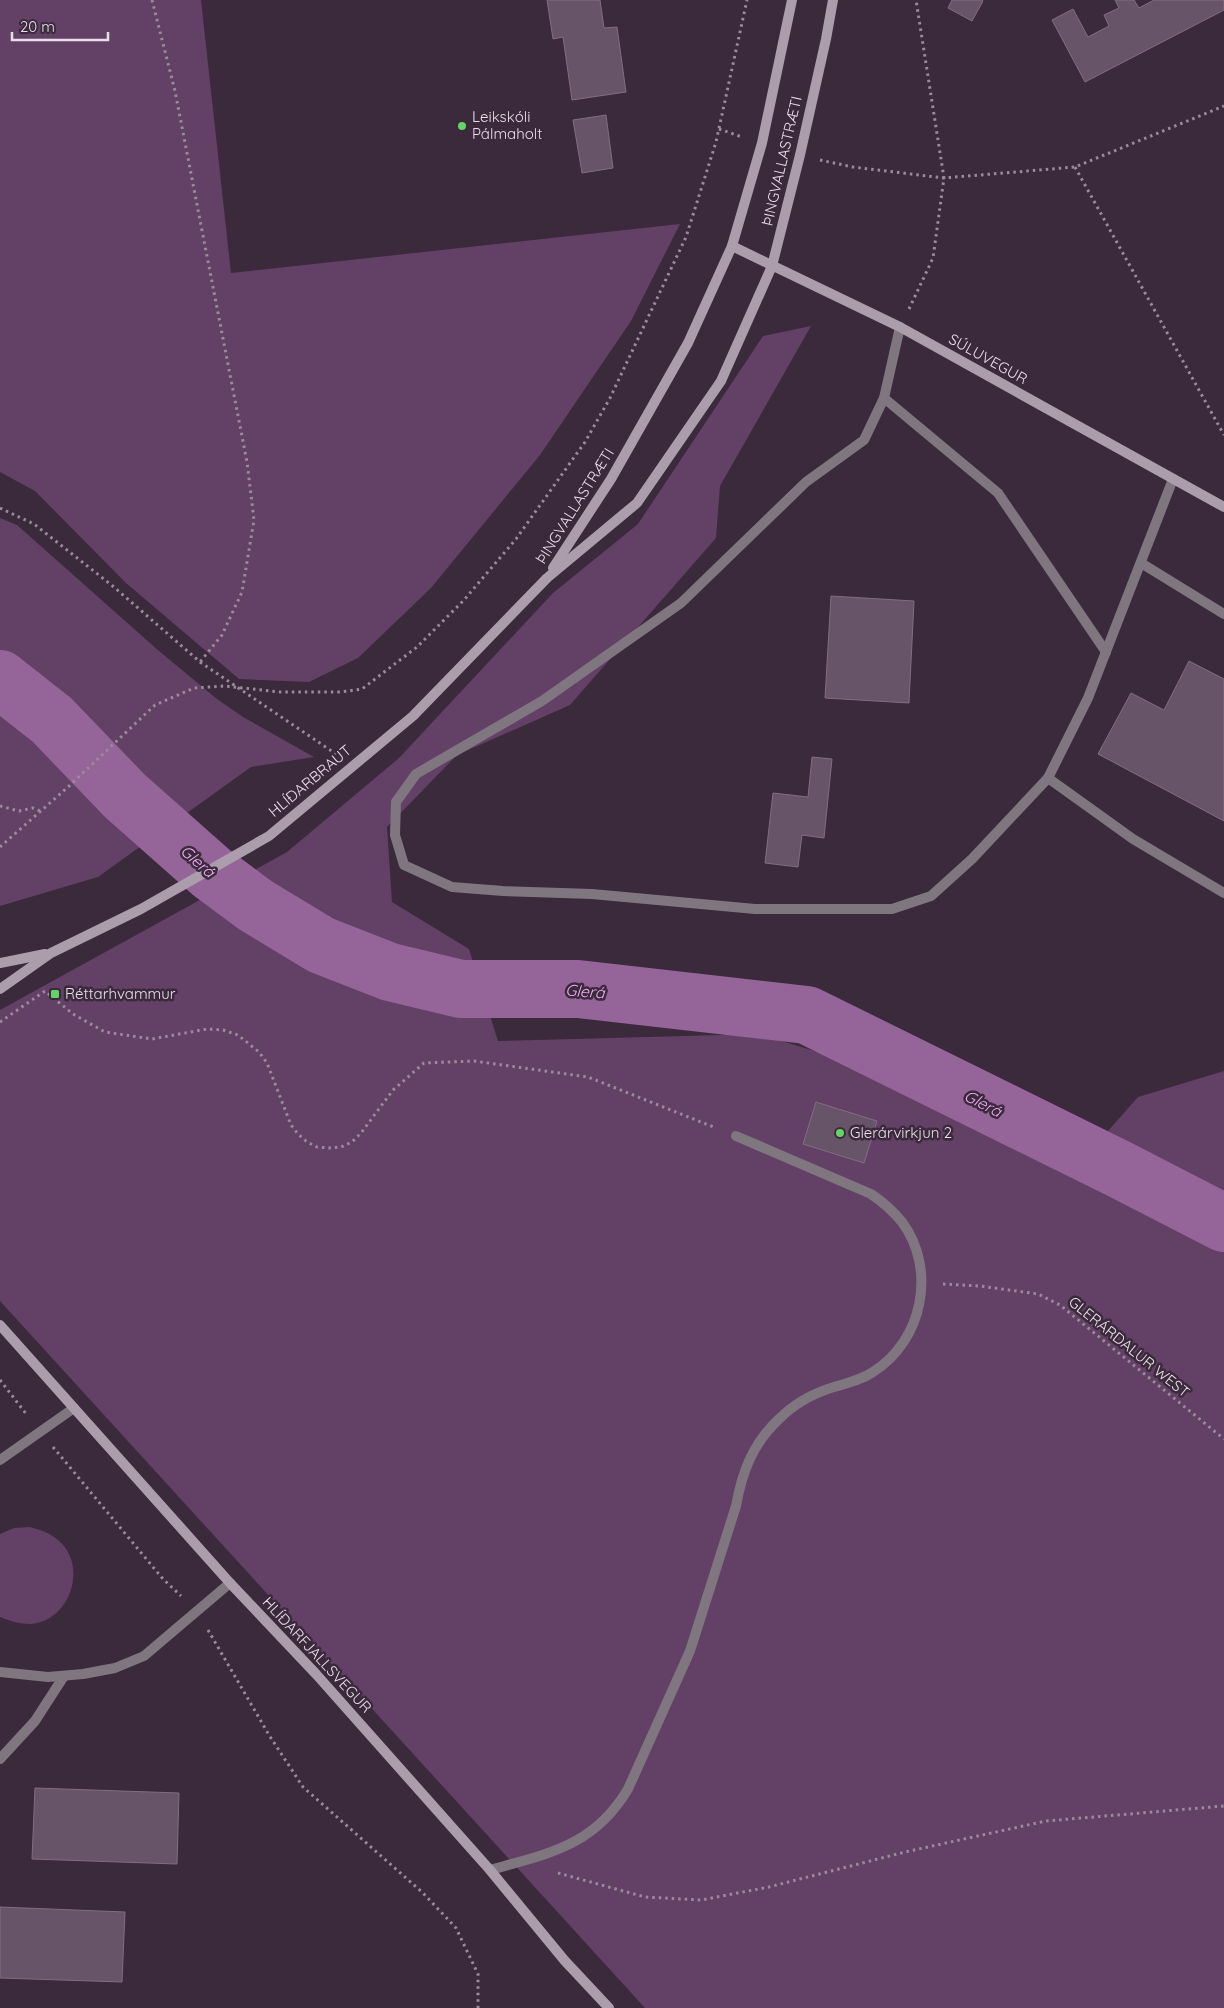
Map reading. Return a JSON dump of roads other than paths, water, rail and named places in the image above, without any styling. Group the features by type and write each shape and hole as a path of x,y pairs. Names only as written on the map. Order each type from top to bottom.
{"main road":[{"name":"ÞINGVALLASTRÆTI","path":"547,578 611,479 688,343 732,246 762,143 792,0"},
{"name":"ÞINGVALLASTRÆTI","path":"547,578 637,503 721,381 772,266 800,155 833,0"},
{"name":"SÚLUVEGUR","path":"732,246 900,327 1224,507"},
{"name":"HLÍÐARBRAUT","path":"0,988 51,953 141,909 268,836 413,716 547,578"},
{"name":"HLÍÐARBRAUT","path":"0,963 51,953"},
{"name":"HLÍÐARFJALLSVEGUR","path":"0,1325 230,1583 316,1674 490,1870 565,1961 609,2008"}],"street":[{"path":"900,327 884,398 864,440 806,482 681,603 542,700 416,774 396,802 395,835 404,865 452,887 592,894 755,909 892,909 930,896 972,859 1048,778 1088,698 1173,479"},
{"path":"884,398 998,493 1106,652"},
{"path":"1140,563 1224,614"},
{"path":"1048,778 1133,839 1224,893"},
{"path":"490,1870 572,1844 591,1833 618,1805 628,1789 690,1651 736,1506 740,1482 749,1458 762,1437 795,1405 814,1395 855,1382 874,1372 890,1359 904,1343 914,1324 920,1304 922,1283 920,1262 913,1241 902,1223 888,1207 871,1194 736,1136"},
{"path":"0,1460 74,1408"},
{"path":"0,1672 48,1677 115,1668 144,1656 230,1583"},
{"path":"0,1759 35,1721 64,1676"}],"waterway":[{"name":"Glerá","path":"0,679 52,720 125,796 212,873 255,905 321,945 390,972 461,989 578,989 807,1015 1224,1223"}],"place":[{"name":"Leikskóli Pálmaholt","path":"462,126"},
{"name":"Réttarhvammur","path":"55,994"},
{"name":"Glerárvirkjun 2","path":"840,1133"}]}
